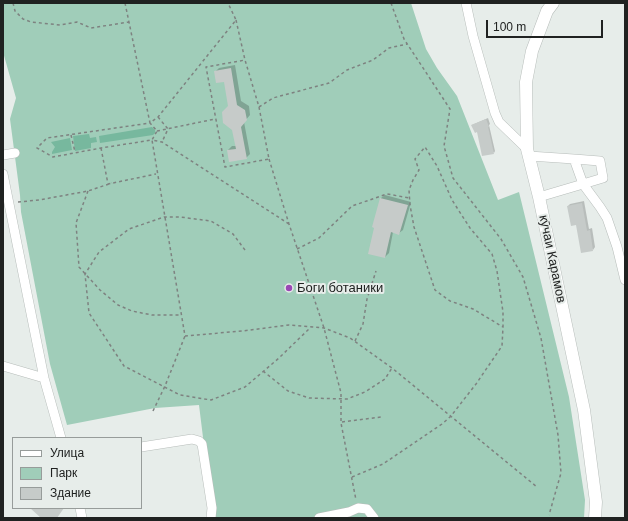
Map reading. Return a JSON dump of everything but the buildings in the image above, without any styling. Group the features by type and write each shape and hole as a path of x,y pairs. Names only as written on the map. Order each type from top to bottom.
{"main road":[{"name":"кӯчаи Карамов","path":"553,3 547,11 532,51 526,82 528,152 584,410 596,502 595,518"}],"street":[{"path":"466,3 475,43 495,113 499,122 528,152 574,159 600,161 603,178 539,198"},
{"path":"3,155 15,153"},
{"path":"574,159 583,184 606,218 617,247 625,280"},
{"path":"3,174 44,378 61,437"},
{"path":"3,366 44,378"},
{"path":"142,447 192,440 199,441 202,444 212,508 211,518"},
{"path":"319,518 347,515 358,508 367,509 374,518"}],"path":[{"path":"13,3 14,11 23,19 31,22 60,25 77,22 91,28 129,22"},
{"path":"125,3 150,123 157,131"},
{"path":"228,3 236,20 245,60 259,107 269,159 297,249 324,328 341,393 341,422 358,508"},
{"path":"391,3 404,39 450,109 444,146 453,178 502,239 523,277 541,338 558,435 560,473 549,515"},
{"path":"236,20 158,117 150,123 47,138 37,148 53,157 152,140 162,142 289,224"},
{"path":"259,107 273,98 329,82 347,70 373,60 389,48 407,44"},
{"path":"245,60 206,67 225,167 269,159"},
{"path":"158,117 168,129"},
{"path":"157,131 215,119"},
{"path":"162,142 168,129"},
{"path":"153,411 165,386 185,336 152,140 157,131"},
{"path":"71,135 75,153"},
{"path":"352,477 383,464 418,441 451,416 480,379 502,346 503,327 503,312 497,271 492,254 470,228 452,200 437,166 425,147 415,159 419,170 409,190 414,227 435,290 450,301 473,309 503,327"},
{"path":"101,148 108,184 112,183"},
{"path":"8,203 39,200 88,191 112,183 157,174"},
{"path":"88,191 76,223 79,267 100,290 118,305 132,311 152,315 182,315"},
{"path":"297,249 319,238 352,206 387,194 410,198"},
{"path":"245,250 232,234 211,221 180,217 164,217 129,229 99,252 85,274 89,313 124,366 180,395 211,400 245,387 312,327"},
{"path":"355,341 363,324 367,299 376,271"},
{"path":"185,336 289,325 324,328 350,338 392,368 537,487"},
{"path":"263,372 288,391 309,398 347,399 365,392 385,378 392,368"},
{"path":"341,422 382,417"}],"green space":[{"name":"Боги ботаники","path":"3,3 411,3 426,49 437,68 457,96 498,200 519,192 569,397 585,500 584,518 213,518 199,405 155,408 67,425 50,364 21,212 10,119 16,98 3,52"}],"shaded area":[{"path":"152,127 155,130 153,135 100,143 99,136"},
{"path":"89,134 90,138 96,137 97,142 91,143 91,148 75,151 73,136"},
{"path":"70,138 72,150 52,154 55,147 51,142"}],"place":[{"name":"Боги ботаники","path":"289,288"}]}
